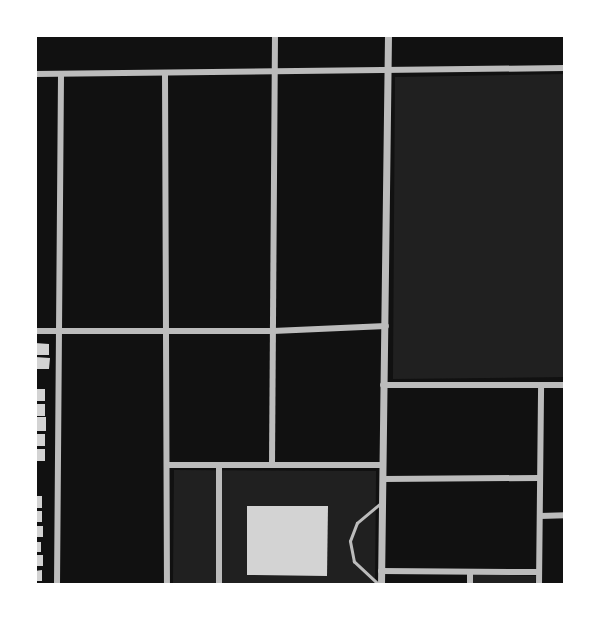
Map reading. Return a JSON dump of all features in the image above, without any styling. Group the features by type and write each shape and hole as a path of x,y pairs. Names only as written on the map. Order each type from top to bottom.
{"street":[{"path":"272,464 275,35"},
{"path":"380,585 386,326 388,35"},
{"path":"35,74 565,68"},
{"path":"165,74 167,585"},
{"path":"57,585 61,75"},
{"path":"35,331 274,331 386,326"},
{"path":"383,385 565,385"},
{"path":"539,585 541,386"},
{"path":"168,465 383,465"},
{"path":"219,465 219,585"},
{"path":"383,479 539,478"},
{"path":"540,516 565,515"},
{"path":"381,572 539,572"},
{"path":"470,572 470,585"}],"lane":[{"path":"380,585 354,562 351,541 357,523 383,502"}],"shaded area":[{"path":"565,74 565,377 393,379 395,77"},
{"path":"174,470 376,471 375,585 173,585"},
{"path":"472,574 536,576 535,585 472,585"}],"building":[{"path":"35,343 49,344 49,355 35,355"},
{"path":"35,357 50,358 49,369 35,369"},
{"path":"35,389 45,389 45,401 35,401"},
{"path":"35,404 45,404 45,416 35,416"},
{"path":"35,417 46,417 46,431 35,431"},
{"path":"35,434 45,434 45,446 35,446"},
{"path":"35,449 45,449 45,461 35,461"},
{"path":"35,496 42,496 42,508 35,508"},
{"path":"247,506 328,506 327,576 247,575"},
{"path":"35,511 42,511 42,522 35,522"},
{"path":"35,526 43,526 43,537 35,537"},
{"path":"35,542 41,542 41,552 35,552"},
{"path":"35,555 43,555 43,566 35,566"},
{"path":"42,570 42,581 35,581 35,571"}]}
